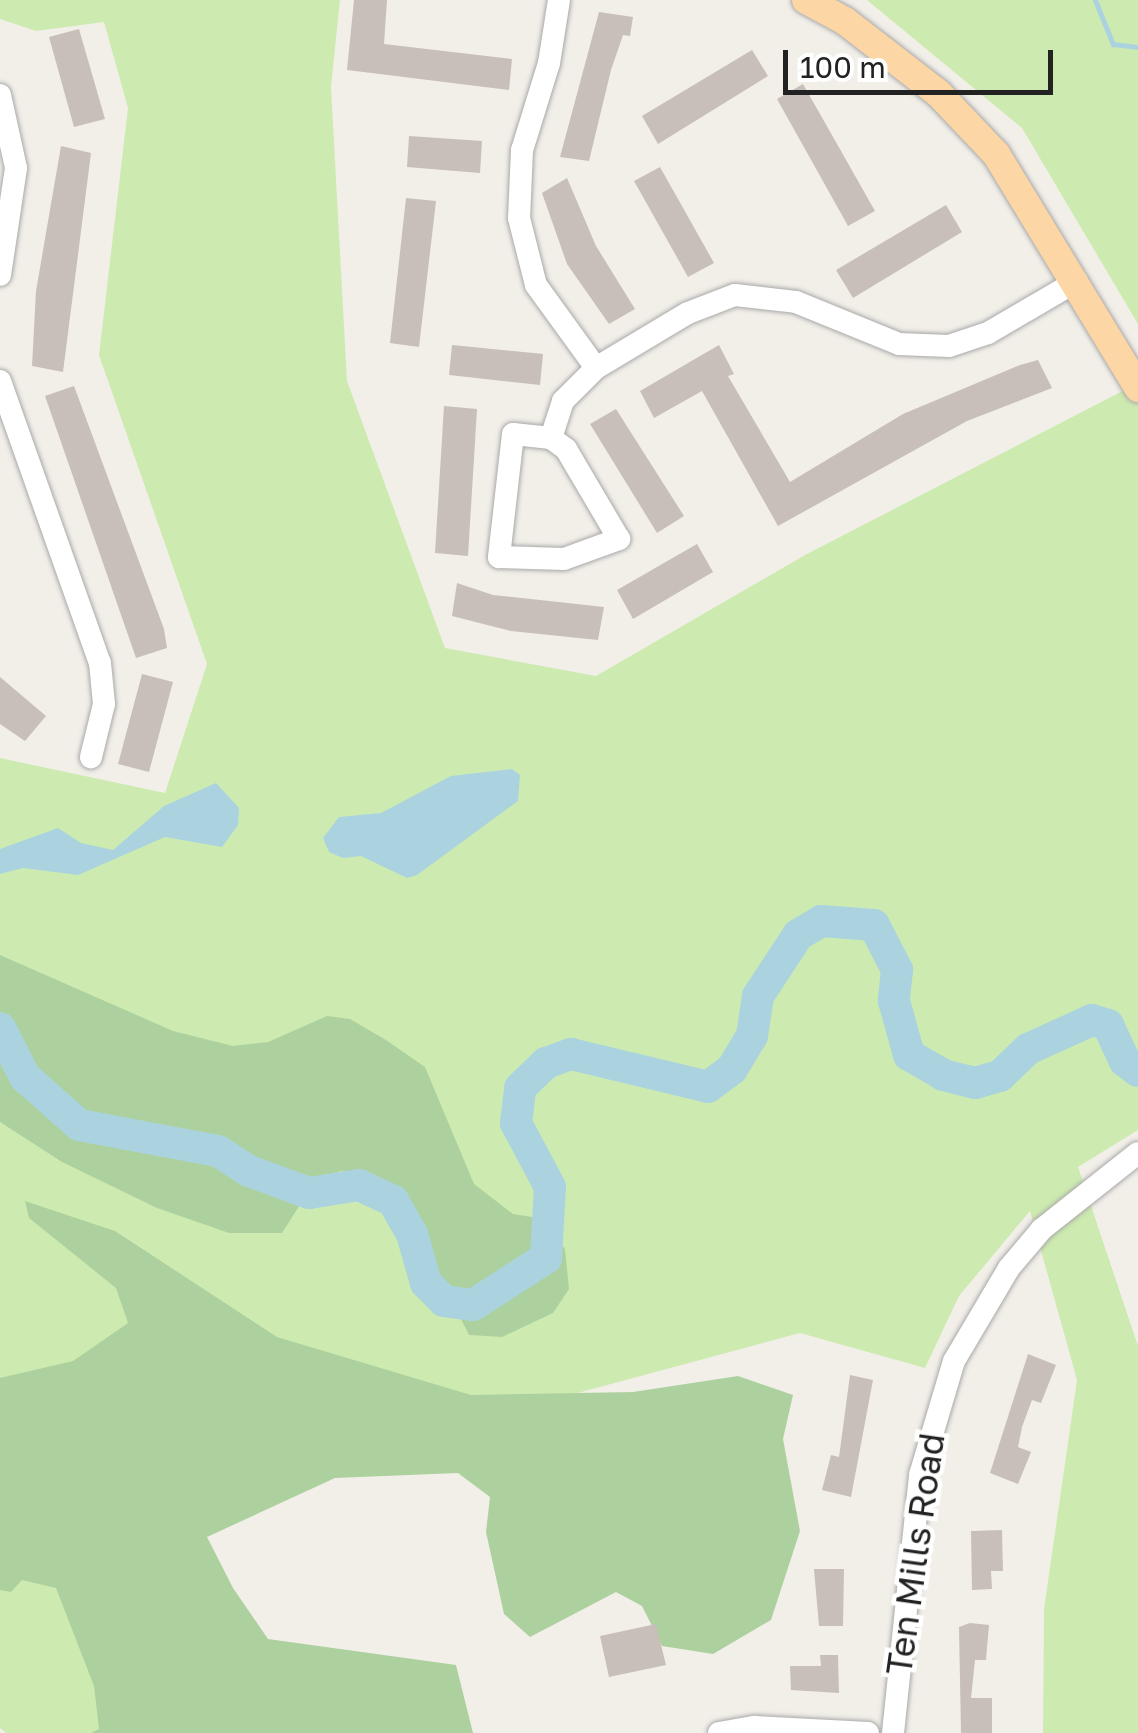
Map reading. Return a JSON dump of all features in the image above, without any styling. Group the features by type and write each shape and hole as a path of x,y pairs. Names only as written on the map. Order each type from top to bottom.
{"main road":[{"path":"806,0 845,21 969,124 1028,200 1138,388"}],"street":[{"path":"559,0 549,62 522,150 518,206 536,285 596,368"},
{"path":"0,95 16,168 0,275"},
{"path":"551,438 563,401 596,368 688,313 736,295 796,302 899,344 949,346 988,333 1076,281"},
{"path":"0,380 8,436 100,663 104,704 90,757"},
{"path":"513,434 551,438 566,449 618,538 564,558 499,557 513,434"},
{"name":"Ten Mills Road","path":"893,1733 920,1475 954,1361 1010,1268 1042,1229 1138,1153"},
{"path":"718,1733 754,1727 868,1733"}],"green space":[{"path":"0,0 340,0 331,87 347,381 445,648 596,676 807,554 1138,383 1138,1130 1078,1167 1138,1346 1138,1733 1043,1733 1044,1609 1077,1380 1030,1211 959,1296 925,1368 800,1333 113,1518 173,1733 6,1733 0,1728 0,758 165,793 207,664 99,355 128,108 104,22 36,31 0,19"},
{"path":"867,0 1138,0 1138,324 1022,128"},
{"path":"0,955 173,1031 233,1046 268,1042 327,1016 350,1019 386,1040 425,1067 474,1184 513,1214 538,1218 565,1249 569,1289 553,1313 502,1337 469,1335 418,1233 377,1177 341,1171 317,1178 282,1233 229,1233 157,1208 62,1162 0,1122"},
{"path":"25,1201 115,1231 277,1337 471,1395 633,1392 738,1376 793,1395 783,1439 800,1531 771,1620 713,1654 662,1646 642,1606 616,1592 530,1637 504,1614 486,1532 490,1497 458,1473 335,1478 207,1537 233,1588 268,1639 456,1665 473,1733 91,1733 99,1729 94,1686 56,1588 22,1580 11,1592 0,1590 0,1378 73,1361 128,1323 116,1288 29,1218"}],"water":[{"path":"512,769 520,775 518,801 417,875 407,878 361,856 343,858 329,852 323,838 339,817 381,813 451,776"},
{"path":"216,783 239,808 238,825 222,847 165,837 78,875 23,868 0,874 0,849 58,828 81,843 113,850 164,806"}],"building":[{"path":"354,0 387,0 384,44 512,59 509,90 347,70"},
{"path":"599,12 633,17 630,36 623,35 611,70 589,161 560,157"},
{"path":"79,29 105,119 74,127 49,37"},
{"path":"752,50 768,76 658,144 642,116"},
{"path":"803,84 875,211 848,226 777,99"},
{"path":"409,136 482,141 480,173 407,167"},
{"path":"61,146 91,153 63,372 32,366 36,291"},
{"path":"660,167 714,263 688,277 634,181"},
{"path":"567,178 596,246 635,309 609,324 567,264 542,193"},
{"path":"406,198 436,201 419,347 390,343"},
{"path":"946,205 962,232 853,298 836,270"},
{"path":"452,345 543,354 540,385 449,375"},
{"path":"719,345 734,374 728,376 790,482 903,414 1020,365 1038,360 1052,388 967,421 778,526 702,391 654,418 640,391"},
{"path":"74,386 164,629 167,648 136,658 45,396"},
{"path":"444,406 477,409 468,556 435,553"},
{"path":"616,409 684,516 657,533 590,424"},
{"path":"697,544 713,572 633,619 617,590"},
{"path":"457,583 493,595 604,607 598,640 511,631 452,616"},
{"path":"142,674 173,682 149,772 118,764"},
{"path":"0,677 46,716 25,741 0,724"},
{"path":"1028,1354 1056,1365 1041,1403 1032,1400 1022,1427 1018,1447 1031,1452 1018,1484 990,1473"},
{"path":"850,1375 873,1380 851,1497 822,1490 831,1455 839,1457"},
{"path":"1002,1530 1003,1571 991,1571 992,1589 972,1590 971,1531"},
{"path":"814,1569 844,1569 843,1626 819,1626"},
{"path":"970,1623 989,1625 986,1660 975,1660 971,1698 992,1698 992,1733 961,1733 959,1627"},
{"path":"656,1624 666,1665 609,1677 600,1636"},
{"path":"820,1655 838,1655 839,1693 791,1690 790,1666 821,1666"}],"waterway":[{"path":"1095,0 1113,44 1138,47"},
{"path":"0,1028 25,1077 79,1125 218,1151 249,1171 309,1193 359,1185 393,1201 412,1234 426,1283 444,1301 473,1305 546,1258 550,1187 516,1123 520,1088 546,1063 571,1054 708,1087 732,1069 752,1036 758,996 798,935 821,921 874,925 897,970 894,1001 909,1055 943,1075 975,1083 1000,1076 1028,1049 1092,1020 1108,1025 1125,1061 1138,1071"}]}
